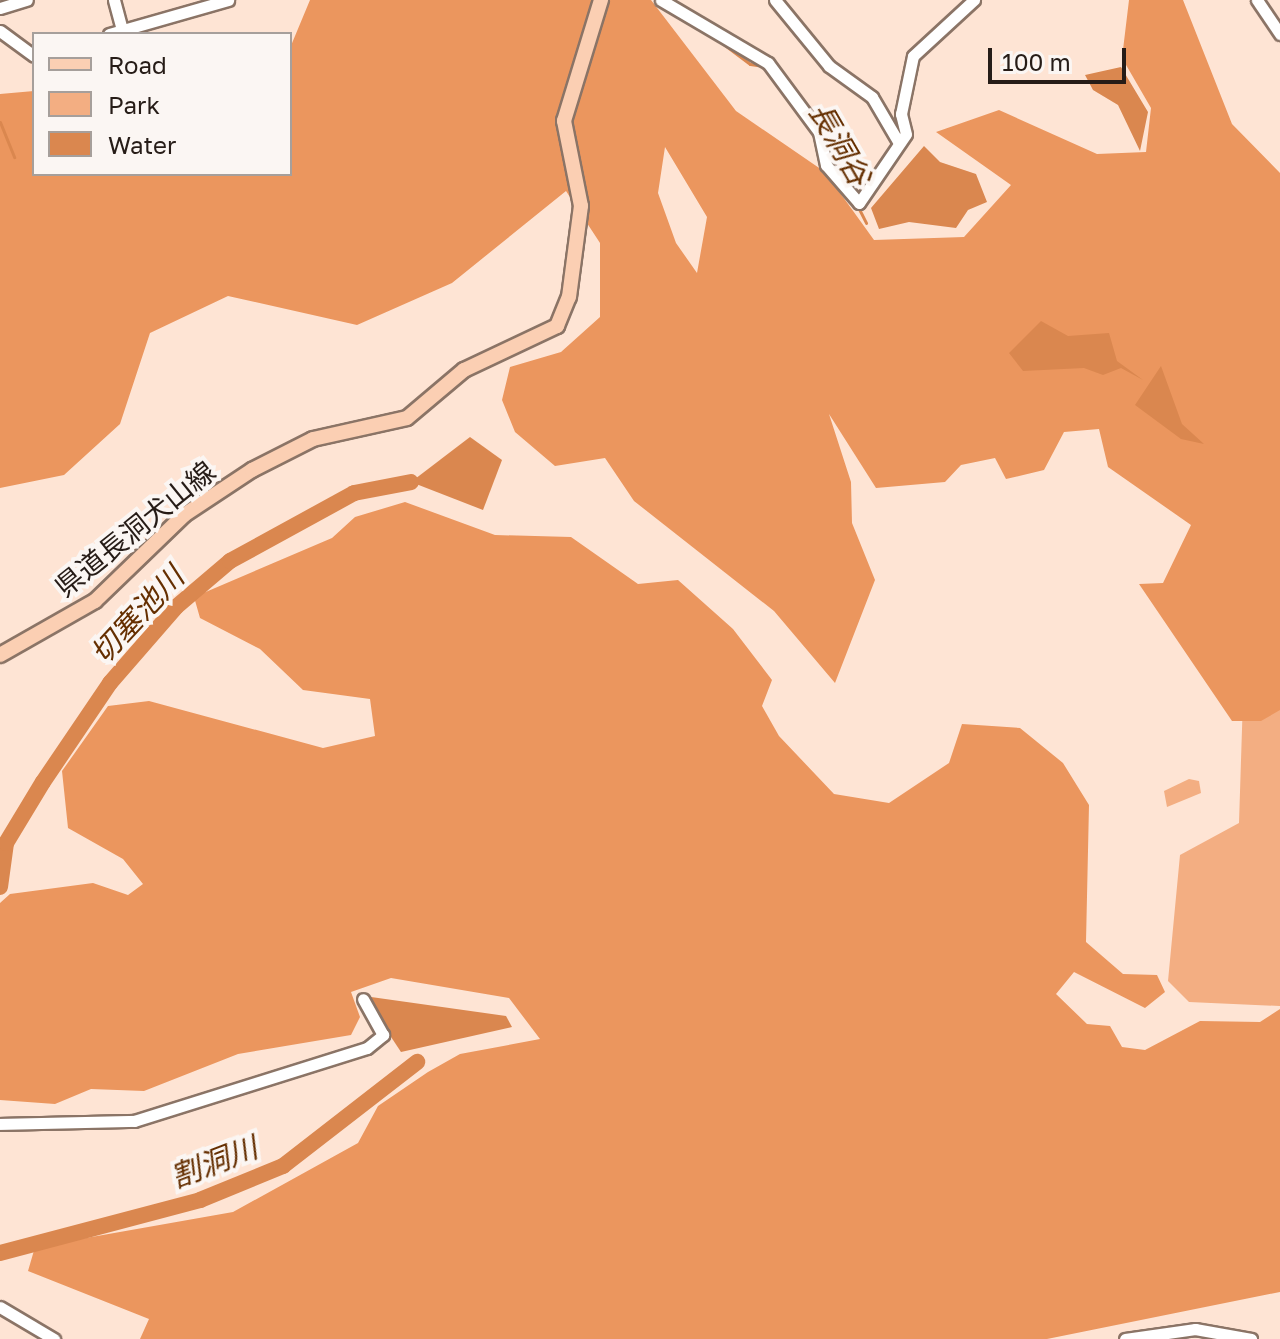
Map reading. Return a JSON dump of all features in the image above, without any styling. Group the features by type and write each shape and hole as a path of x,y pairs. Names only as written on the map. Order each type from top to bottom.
{"main road":[{"name":"県道長洞犬山線","path":"0,655 95,601 184,515 252,470 313,439 407,418 464,370 552,330 569,297 581,206 564,126 601,0"}],"street":[{"path":"0,8 27,0"},
{"path":"114,0 122,30"},
{"path":"116,32 228,0"},
{"path":"661,0 768,63 819,132 826,165 859,203 899,143 913,56 974,0"},
{"path":"775,0 829,66 872,97 899,143"},
{"path":"1257,0 1280,34"},
{"path":"0,31 32,55"},
{"path":"0,1124 134,1121 367,1048 383,1035 363,999"},
{"path":"0,1307 54,1339"},
{"path":"1125,1339 1184,1329 1251,1339"}],"green space":[{"path":"1243,698 1280,700 1280,1006 1189,1002 1168,981 1180,855 1239,823"},
{"path":"1189,779 1199,781 1201,793 1167,807 1164,791"}],"shaded area":[{"path":"310,0 651,0 736,111 825,172 874,240 964,237 1011,185 936,132 999,110 1097,154 1146,152 1151,108 1122,58 1129,0 1183,0 1232,124 1280,173 1280,710 1261,721 1232,721 1139,584 1163,583 1191,525 1108,467 1099,429 1064,432 1044,470 1006,479 995,458 961,465 945,482 876,488 829,414 851,482 852,523 875,580 835,683 774,611 634,501 605,458 555,466 515,432 502,400 510,367 561,352 600,317 600,243 566,191 452,283 357,325 228,296 150,333 120,424 64,475 0,488 0,94 32,91 32,176 292,176 292,43","holes":["665,147 707,217 697,273 676,243 658,193"]},
{"path":"405,502 495,535 571,537 638,584 678,580 733,629 772,680 762,706 779,736 834,794 889,803 949,763 962,724 1020,728 1063,763 1089,805 1086,942 1123,974 1157,975 1165,992 1145,1008 1074,972 1056,994 1087,1024 1110,1026 1122,1047 1145,1050 1200,1021 1260,1022 1280,1009 1280,1292 1047,1339 140,1339 149,1319 28,1271 35,1247 233,1212 358,1143 378,1106 428,1072 460,1054 540,1039 509,998 391,978 351,992 360,1017 351,1035 238,1054 144,1091 91,1089 55,1104 0,1100 0,903 10,894 93,883 128,895 143,884 123,859 68,828 62,771 108,706 149,701 323,748 375,736 370,699 303,690 260,649 200,618 194,597 332,538 355,517"}],"water":[{"path":"1121,67 1148,112 1140,151 1118,105 1093,90 1085,75"},
{"path":"924,146 940,162 976,174 987,202 968,210 956,228 909,222 879,229 871,208"},
{"path":"1041,321 1068,336 1109,333 1117,361 1143,380 1121,368 1103,375 1084,368 1023,371 1009,353"},
{"path":"1161,366 1182,424 1204,444 1181,439 1135,405"},
{"path":"470,437 502,460 483,510 411,482"},
{"path":"364,996 506,1016 512,1027 401,1052"}],"waterway":[{"name":"長洞谷","path":"714,37 750,64 765,66"},
{"path":"0,122 14,157"},
{"name":"長洞谷","path":"857,205 866,223"},
{"name":"切塞池川","path":"0,887 6,843 43,782 110,683 176,607 230,561 354,493 411,482"},
{"name":"割洞川","path":"0,1253 200,1200 283,1166 417,1062"}]}
